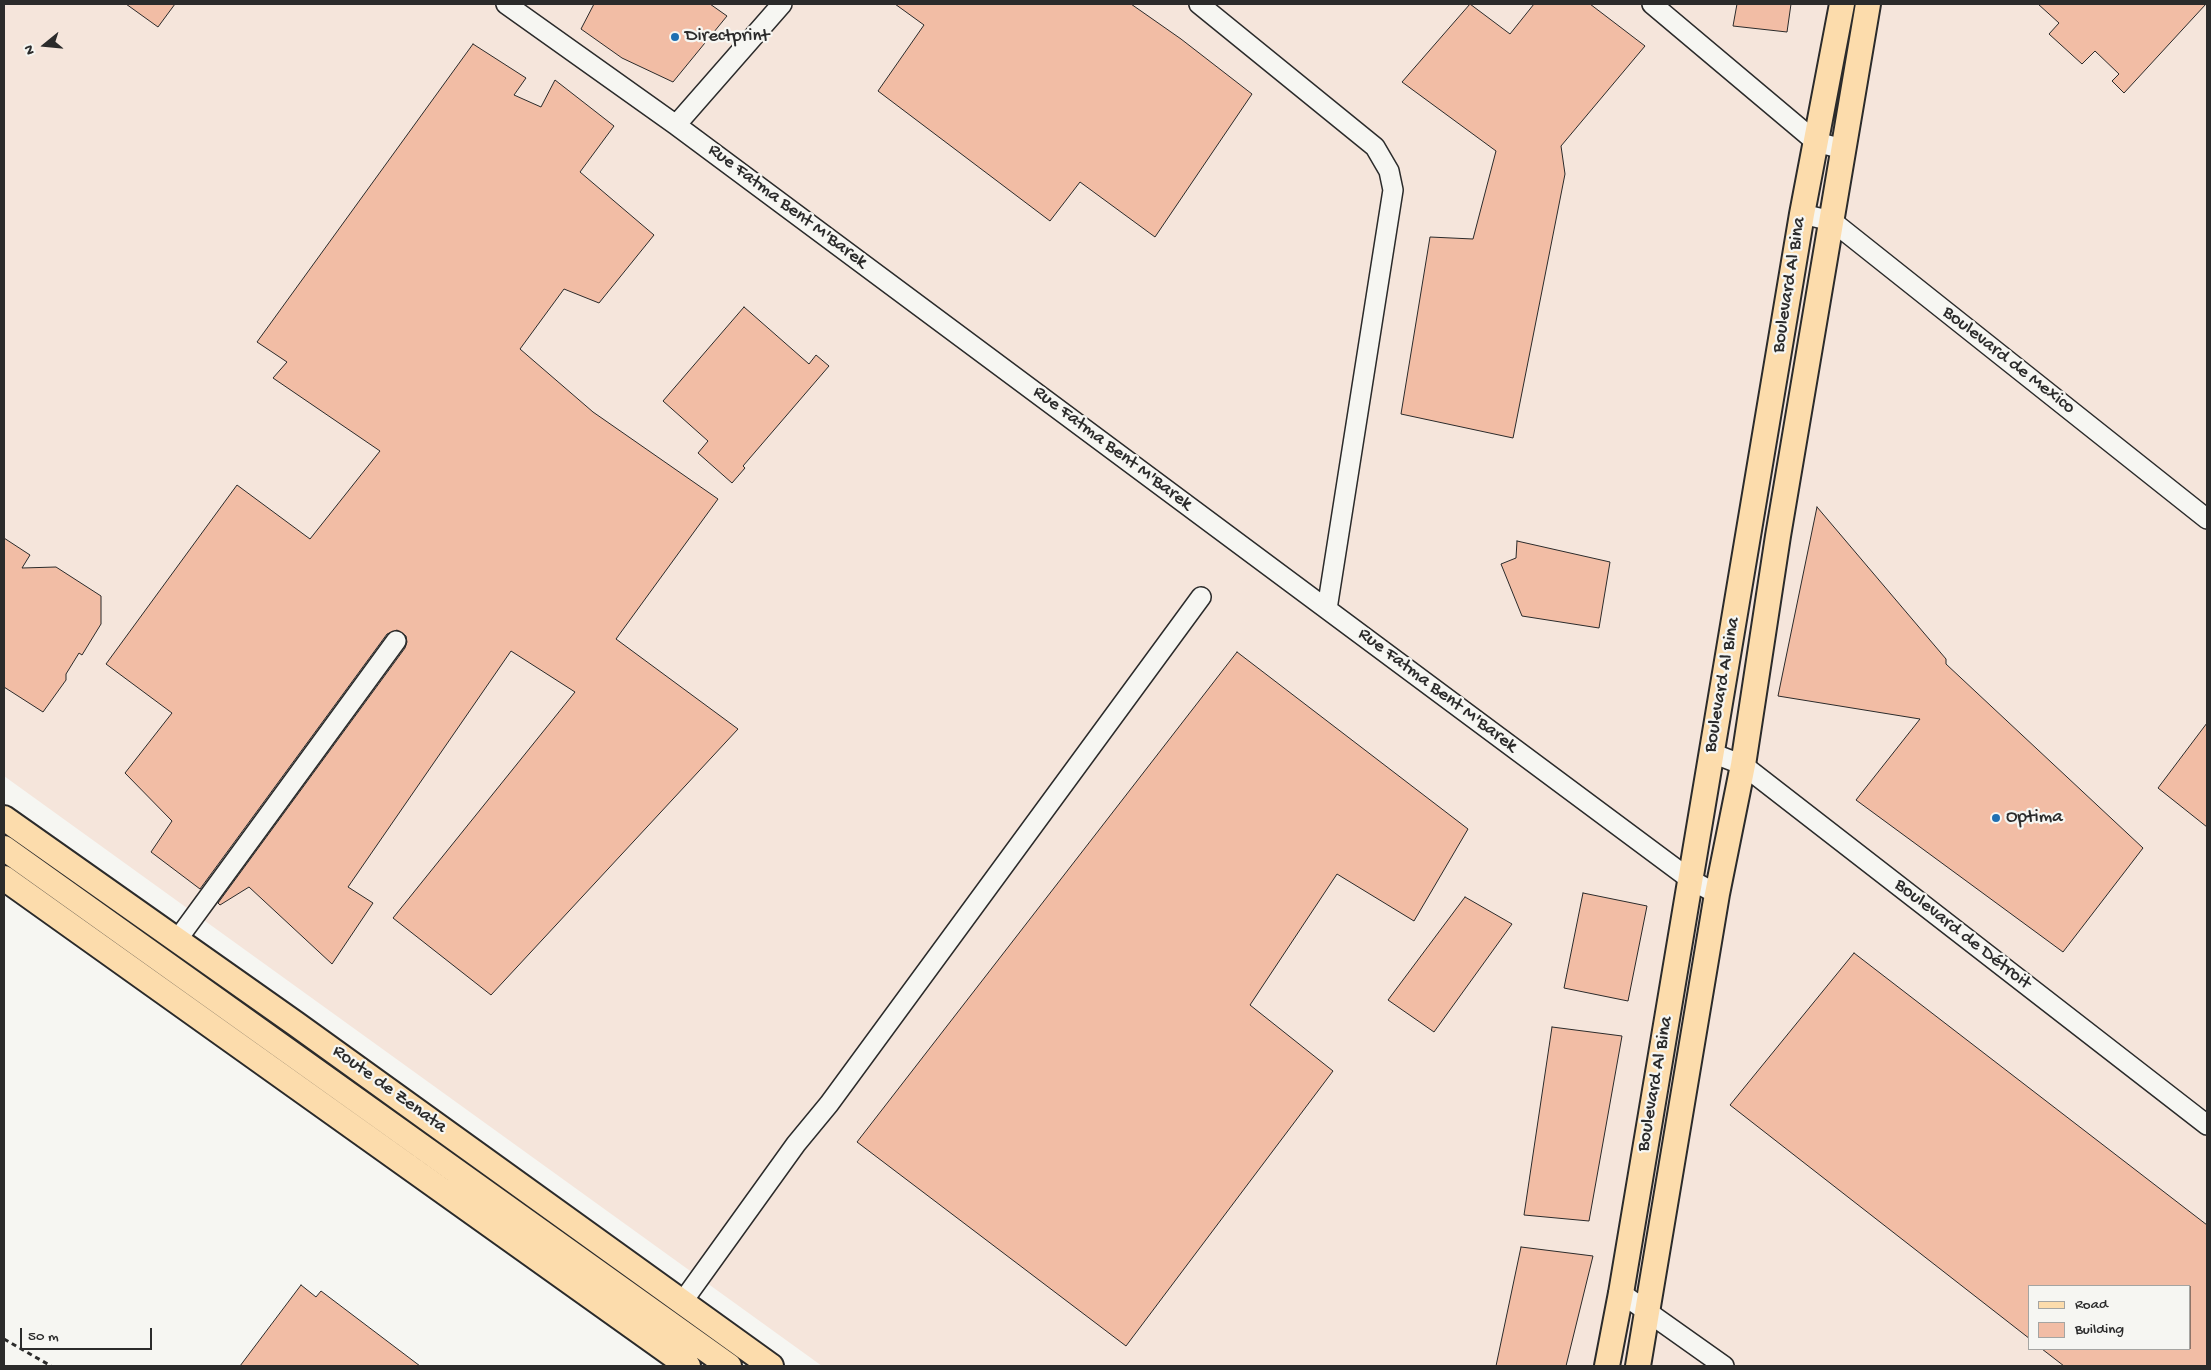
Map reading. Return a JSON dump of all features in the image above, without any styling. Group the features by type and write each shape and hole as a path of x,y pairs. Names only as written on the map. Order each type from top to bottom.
{"main road":[{"name":"Boulevard Al Bina","path":"1607,1366 1621,1293 1802,214 1842,4"},
{"name":"Boulevard Al Bina","path":"1638,1366 1718,894 1742,765 1778,536 1832,221 1842,149 1868,4"},
{"name":"Route de Zenata","path":"4,818 683,1301 771,1366"},
{"name":"Route de Zenata","path":"4,831 756,1366"},
{"name":"Route de Zenata","path":"4,848 730,1366"},
{"path":"4,878 688,1366"}],"lane":[{"name":"Rue Fatma Bent M'Barek","path":"506,4 676,125 1690,880 1718,894"},
{"path":"676,125 782,4"},
{"path":"1199,4 1375,147 1389,171 1393,190 1327,609"},
{"path":"1652,4 1816,142 1842,149"},
{"name":"Boulevard de Mexico","path":"1802,214 1832,221 2207,519"},
{"path":"683,1301 796,1144 829,1104 1201,597"},
{"path":"177,940 396,641"},
{"name":"Boulevard de Détroit","path":"1712,753 1742,765 2207,1125"},
{"path":"1621,1293 1724,1366"}],"path":[{"path":"4,1339 51,1366"}],"shaded area":[{"path":"4,4 2207,4 2207,1366 822,1366 4,776"}],"building":[{"path":"126,4 175,4 158,27"},
{"name":"Directprint","path":"594,4 710,4 727,16 673,82 622,58 581,29"},
{"path":"895,4 1131,4 1181,39 1252,94 1155,237 1080,182 1050,221 878,91 924,25"},
{"path":"1470,4 1510,34 1534,4 1590,4 1645,46 1561,146 1565,174 1513,438 1401,414 1430,237 1473,239 1496,151 1402,82"},
{"path":"1737,4 1791,4 1787,32 1733,26"},
{"path":"2038,4 2206,4 2124,93 2112,81 2119,74 2095,51 2082,64 2049,34 2059,23"},
{"path":"473,44 526,78 514,95 541,107 555,80 614,126 580,172 654,235 599,303 564,289 520,349 593,412 718,499 616,639 738,729 491,995 393,918 575,692 511,651 348,887 373,903 332,964 249,887 220,905 218,903 405,648 406,636 397,630 387,634 200,889 151,852 172,821 125,773 172,713 106,664 237,485 310,539 380,451 273,378 287,362 257,342"},
{"path":"744,307 809,364 816,355 829,366 743,466 745,468 732,483 698,453 708,441 663,401"},
{"name":"Optima","path":"1817,507 1946,659 1946,664 2143,848 2063,952 1856,800 1920,719 1778,696"},
{"path":"4,538 30,555 22,568 56,567 101,596 101,624 82,655 79,653 66,674 66,680 43,712 4,687"},
{"path":"1517,541 1610,562 1599,628 1522,616 1501,564 1516,558"},
{"path":"1237,652 1468,829 1414,921 1337,874 1250,1005 1333,1071 1126,1346 857,1142"},
{"path":"2207,723 2207,827 2158,788"},
{"path":"1583,893 1647,906 1628,1001 1564,988"},
{"path":"1465,897 1512,924 1434,1032 1388,1000"},
{"path":"1854,953 2207,1225 2207,1366 2064,1366 2043,1350 2191,1350 2191,1285 2028,1285 2028,1337 1730,1105"},
{"path":"1552,1027 1622,1036 1589,1221 1524,1215"},
{"path":"1521,1247 1593,1256 1566,1366 1496,1366"},
{"path":"301,1285 316,1297 321,1291 420,1366 240,1366"}],"place":[{"name":"Directprint","path":"675,37"},
{"name":"Optima","path":"1996,818"}]}
